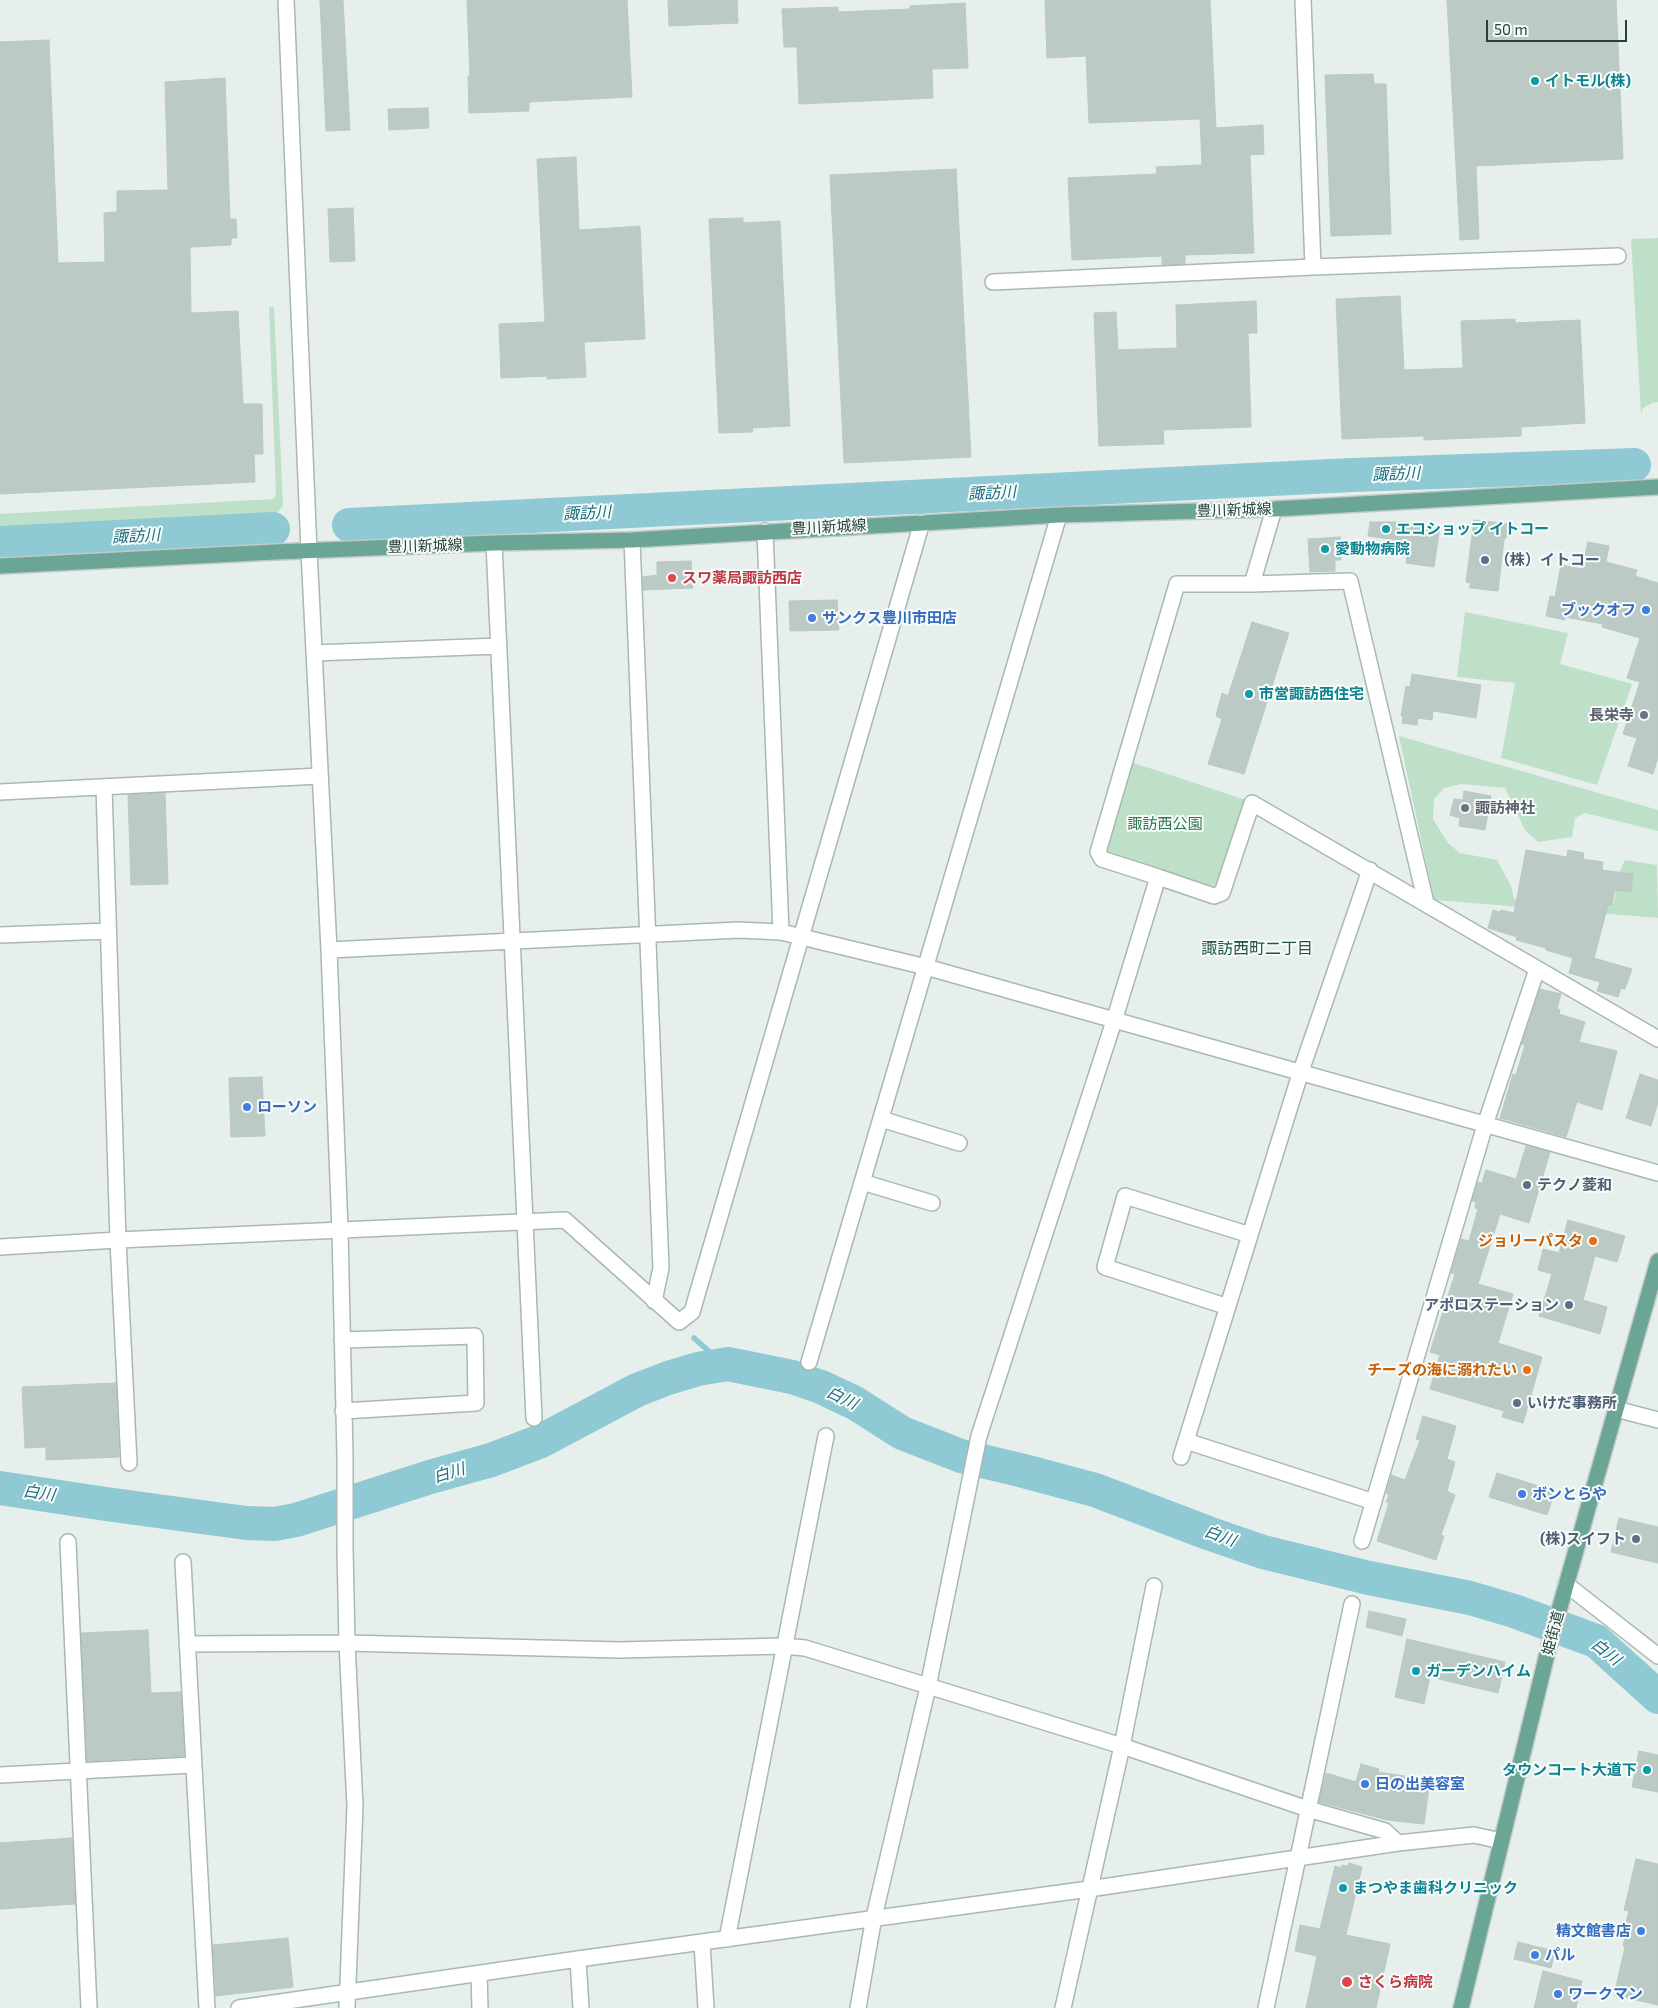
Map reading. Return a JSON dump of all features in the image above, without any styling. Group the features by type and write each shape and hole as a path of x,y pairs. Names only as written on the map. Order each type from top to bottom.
{"main road":[{"name":"豊川新城線","path":"0,566 494,543 632,540 1059,514 1274,509 1658,487"},
{"name":"姫街道","path":"1461,2008 1500,1841 1550,1642 1658,1261"}],"street":[{"path":"286,0 340,1230 347,1643 355,1806 347,2001"},
{"path":"1303,0 1313,267"},
{"path":"993,282 1313,267 1618,256"},
{"path":"1252,584 1274,509"},
{"path":"809,1362 1059,514"},
{"path":"0,1247 565,1220 654,1301 680,1322 692,1312 922,522"},
{"path":"765,531 781,932"},
{"path":"632,540 661,1268 654,1301"},
{"path":"494,543 534,1418"},
{"path":"1426,903 1350,581 1177,584 1098,852 1102,859 1214,896 1222,892 1252,803 1658,1039"},
{"path":"314,654 498,646"},
{"path":"0,792 320,776"},
{"path":"104,787 118,1240 129,1463"},
{"path":"1181,1457 1301,1071 1370,870"},
{"path":"858,2008 874,1918 928,1687 978,1442 1114,1021 1158,877"},
{"path":"329,950 739,930 781,932 926,967 1658,1173"},
{"path":"0,935 108,931"},
{"path":"1362,1541 1485,1125 1537,969"},
{"path":"881,1119 959,1143"},
{"path":"862,1182 932,1202"},
{"path":"1228,1307 1106,1267 1125,1196 1250,1235"},
{"path":"342,1340 475,1336 476,1403 344,1411"},
{"path":"1616,1409 1658,1420"},
{"path":"727,1939 783,1646 826,1436"},
{"path":"1186,1440 1374,1502"},
{"path":"68,1542 89,2008"},
{"path":"182,1562 207,2008"},
{"path":"1063,2008 1122,1746 1154,1586"},
{"path":"1564,1591 1658,1656"},
{"path":"1266,2008 1352,1604"},
{"path":"187,1644 347,1643 619,1650 783,1646 806,1648 1122,1746 1308,1809 1385,1831 1398,1843"},
{"path":"0,1775 193,1766"},
{"path":"239,2008 330,1994 347,2001 479,1974 578,1959 1089,1889 1398,1843 1474,1835 1500,1841"},
{"path":"702,1943 706,2008"},
{"path":"578,1959 581,2008"},
{"path":"479,1974 480,2008"}],"green space":[{"path":"1658,238 1658,402 1643,408 1641,414 1631,239"},
{"path":"269,307 274,307 283,506 268,523 0,537 0,514 274,499 276,494"},
{"path":"1465,612 1568,633 1560,664 1632,684 1597,785 1501,758 1515,683 1457,677"},
{"path":"1399,736 1658,810 1658,831 1585,813 1575,818 1572,837 1538,842 1525,830 1505,788 1462,784 1444,788 1434,799 1433,819 1448,843 1460,853 1497,860 1511,886 1514,899 1603,907 1614,903 1619,873 1625,860 1657,865 1658,918 1434,900"},
{"name":"諏訪西公園","path":"1131,762 1246,800 1219,883 1208,888 1108,856 1104,846"}],"building":[{"path":"320,0 343,0 350,130 326,131"},
{"path":"467,0 627,0 632,97 529,102 529,111 469,113 468,76 470,76"},
{"path":"668,0 737,0 738,23 669,26"},
{"path":"1045,0 1210,0 1216,128 1263,125 1264,154 1250,155 1254,253 1185,255 1185,264 1162,265 1162,256 1072,260 1068,178 1157,174 1156,167 1202,165 1200,119 1089,123 1086,56 1047,58"},
{"name":"イトモル(株)","path":"1447,0 1616,0 1623,159 1476,166 1479,239 1460,240"},
{"path":"965,3 968,68 932,69 933,98 799,104 797,47 784,47 782,9 838,7 838,12 910,9 910,6"},
{"path":"49,40 58,263 105,262 104,213 117,212 117,191 168,190 165,82 225,78 230,219 236,219 237,238 231,238 231,245 190,247 191,313 238,311 243,404 262,404 263,454 254,454 255,482 0,494 0,42"},
{"path":"1373,74 1374,84 1386,84 1391,234 1331,236 1325,75"},
{"path":"428,108 429,128 389,130 388,109"},
{"path":"576,157 579,230 640,226 645,339 584,342 586,377 547,379 547,376 501,378 499,324 545,322 537,159"},
{"path":"956,169 971,457 844,463 830,175"},
{"path":"353,208 355,261 330,262 328,209"},
{"path":"743,218 743,223 780,221 790,426 752,428 753,432 719,433 709,219"},
{"path":"1400,296 1404,370 1463,368 1461,321 1515,319 1515,323 1580,320 1585,423 1521,427 1521,436 1424,440 1424,436 1342,439 1336,299"},
{"path":"1256,301 1257,333 1248,333 1251,427 1163,430 1164,444 1099,446 1094,313 1116,312 1118,350 1177,348 1176,305"},
{"name":"（株）イトコー","path":"1474,520 1511,524 1508,535 1504,540 1498,591 1470,588 1470,583 1466,582"},
{"path":"1370,522 1405,522 1440,527 1434,567 1406,563 1409,542 1368,536"},
{"name":"愛動物病院","path":"1340,537 1341,560 1335,560 1335,571 1310,572 1308,539"},
{"path":"1588,542 1609,546 1606,562 1637,570 1635,576 1658,583 1658,757 1653,774 1628,766 1637,738 1623,734 1640,682 1627,678 1640,638 1602,627 1603,624 1565,617 1565,620 1546,616 1550,596 1555,597 1561,565 1582,569"},
{"path":"691,561 693,588 643,590 643,577 657,575 657,562"},
{"path":"837,600 839,630 790,631 789,601"},
{"name":"市営諏訪西住宅","path":"1252,622 1289,633 1244,774 1208,764 1222,719 1216,716 1222,693 1228,696"},
{"path":"1412,674 1481,685 1476,718 1433,711 1432,720 1418,718 1417,725 1402,723 1403,716 1401,716 1406,686 1410,687"},
{"name":"諏訪神社","path":"1464,791 1491,796 1485,830 1459,826 1460,818 1450,815 1454,799 1463,800"},
{"path":"165,793 168,884 131,885 128,795"},
{"path":"1526,850 1567,857 1568,850 1584,853 1583,859 1603,862 1602,870 1633,874 1631,892 1615,890 1612,905 1608,905 1594,958 1632,969 1625,989 1621,988 1618,997 1597,991 1600,982 1569,973 1573,958 1516,940 1517,937 1488,928 1493,910 1514,913"},
{"path":"1540,989 1561,994 1557,1009 1560,1010 1559,1014 1585,1022 1579,1042 1617,1051 1602,1110 1577,1102 1566,1137 1500,1118 1513,1074 1516,1075 1525,1045 1522,1044"},
{"path":"1640,1074 1658,1080 1658,1102 1651,1126 1626,1118"},
{"name":"ローソン","path":"262,1077 265,1136 231,1137 229,1078"},
{"path":"1526,1146 1550,1152 1529,1223 1500,1214 1478,1284 1513,1294 1498,1343 1542,1357 1523,1423 1502,1417 1504,1411 1430,1389 1440,1355 1430,1352 1455,1274 1451,1273 1461,1239 1469,1241 1478,1209 1475,1208 1476,1202 1472,1201 1478,1182 1482,1183 1486,1170 1516,1179"},
{"path":"1568,1220 1625,1236 1617,1262 1595,1256 1583,1300 1607,1307 1600,1334 1539,1316 1552,1274 1538,1270 1543,1249 1559,1253"},
{"path":"116,1383 119,1457 46,1460 46,1447 25,1448 22,1387"},
{"path":"1423,1416 1456,1426 1447,1459 1455,1462 1447,1491 1455,1495 1441,1535 1444,1536 1436,1560 1377,1541 1389,1503 1386,1502 1389,1495 1386,1493 1391,1475 1405,1480 1420,1440 1416,1439"},
{"name":"ボンとらや","path":"1497,1473 1555,1491 1547,1515 1489,1497"},
{"name":"(株)スイフト","path":"1619,1518 1658,1527 1658,1563 1611,1552"},
{"path":"1369,1611 1406,1619 1402,1636 1366,1627"},
{"path":"148,1630 151,1693 181,1692 184,1756 87,1761 81,1633"},
{"path":"1407,1639 1505,1662 1498,1693 1430,1677 1424,1704 1395,1697"},
{"name":"タウンコート大道下","path":"1639,1751 1658,1755 1658,1792 1632,1787"},
{"path":"1361,1764 1379,1769 1378,1772 1430,1780 1424,1824 1387,1820 1319,1802 1326,1773 1356,1782"},
{"path":"72,1838 75,1904 0,1909 0,1843"},
{"name":"精文館書店","path":"1636,1859 1658,1864 1658,2005 1614,1995 1625,1947 1623,1946 1625,1937 1622,1937 1629,1911 1624,1910"},
{"name":"さくら病院","path":"1349,1863 1362,1867 1346,1935 1390,1944 1376,2008 1306,2008 1317,1956 1295,1951 1300,1925 1320,1929 1335,1866 1341,1868 1342,1865 1348,1866"},
{"path":"288,1938 293,1987 216,1996 213,1945"},
{"name":"パル","path":"1518,1942 1555,1951 1551,1968 1514,1959"},
{"name":"ワークマン","path":"1543,1971 1582,1981 1576,2008 1534,2008"}],"waterway":[{"name":"諏訪川","path":"349,525 1352,475 1634,465"},
{"name":"諏訪川","path":"0,543 273,529"},
{"path":"694,1338 712,1354 728,1364"},
{"name":"白川","path":"0,1488 246,1523 274,1524 296,1520 430,1477 491,1460 541,1441 637,1390 698,1369 728,1364 792,1377 821,1387 855,1403 902,1433 961,1456 1095,1490 1263,1552 1369,1578 1470,1598 1514,1611 1596,1641 1658,1697"}],"place":[{"name":"イトモル(株)","path":"1535,81"},
{"name":"エコショップ イトコー","path":"1386,529"},
{"name":"愛動物病院","path":"1325,549"},
{"name":"（株）イトコー","path":"1485,560"},
{"name":"スワ薬局諏訪西店","path":"672,578"},
{"name":"ブックオフ","path":"1646,610"},
{"name":"サンクス豊川市田店","path":"812,618"},
{"name":"市営諏訪西住宅","path":"1249,694"},
{"name":"長栄寺","path":"1644,715"},
{"name":"諏訪神社","path":"1465,808"},
{"name":"ローソン","path":"247,1107"},
{"name":"テクノ菱和","path":"1527,1185"},
{"name":"ジョリーパスタ","path":"1593,1241"},
{"name":"アポロステーション","path":"1569,1305"},
{"name":"チーズの海に溺れたい","path":"1527,1370"},
{"name":"いけだ事務所","path":"1517,1403"},
{"name":"ボンとらや","path":"1522,1494"},
{"name":"(株)スイフト","path":"1636,1539"},
{"name":"ガーデンハイム","path":"1416,1671"},
{"name":"タウンコート大道下","path":"1647,1770"},
{"name":"日の出美容室","path":"1365,1784"},
{"name":"まつやま歯科クリニック","path":"1343,1888"},
{"name":"精文館書店","path":"1641,1931"},
{"name":"パル","path":"1535,1955"},
{"name":"さくら病院","path":"1347,1982"},
{"name":"ワークマン","path":"1558,1994"}],"district":[{"name":"諏訪西町二丁目","path":"1257,949"}]}
